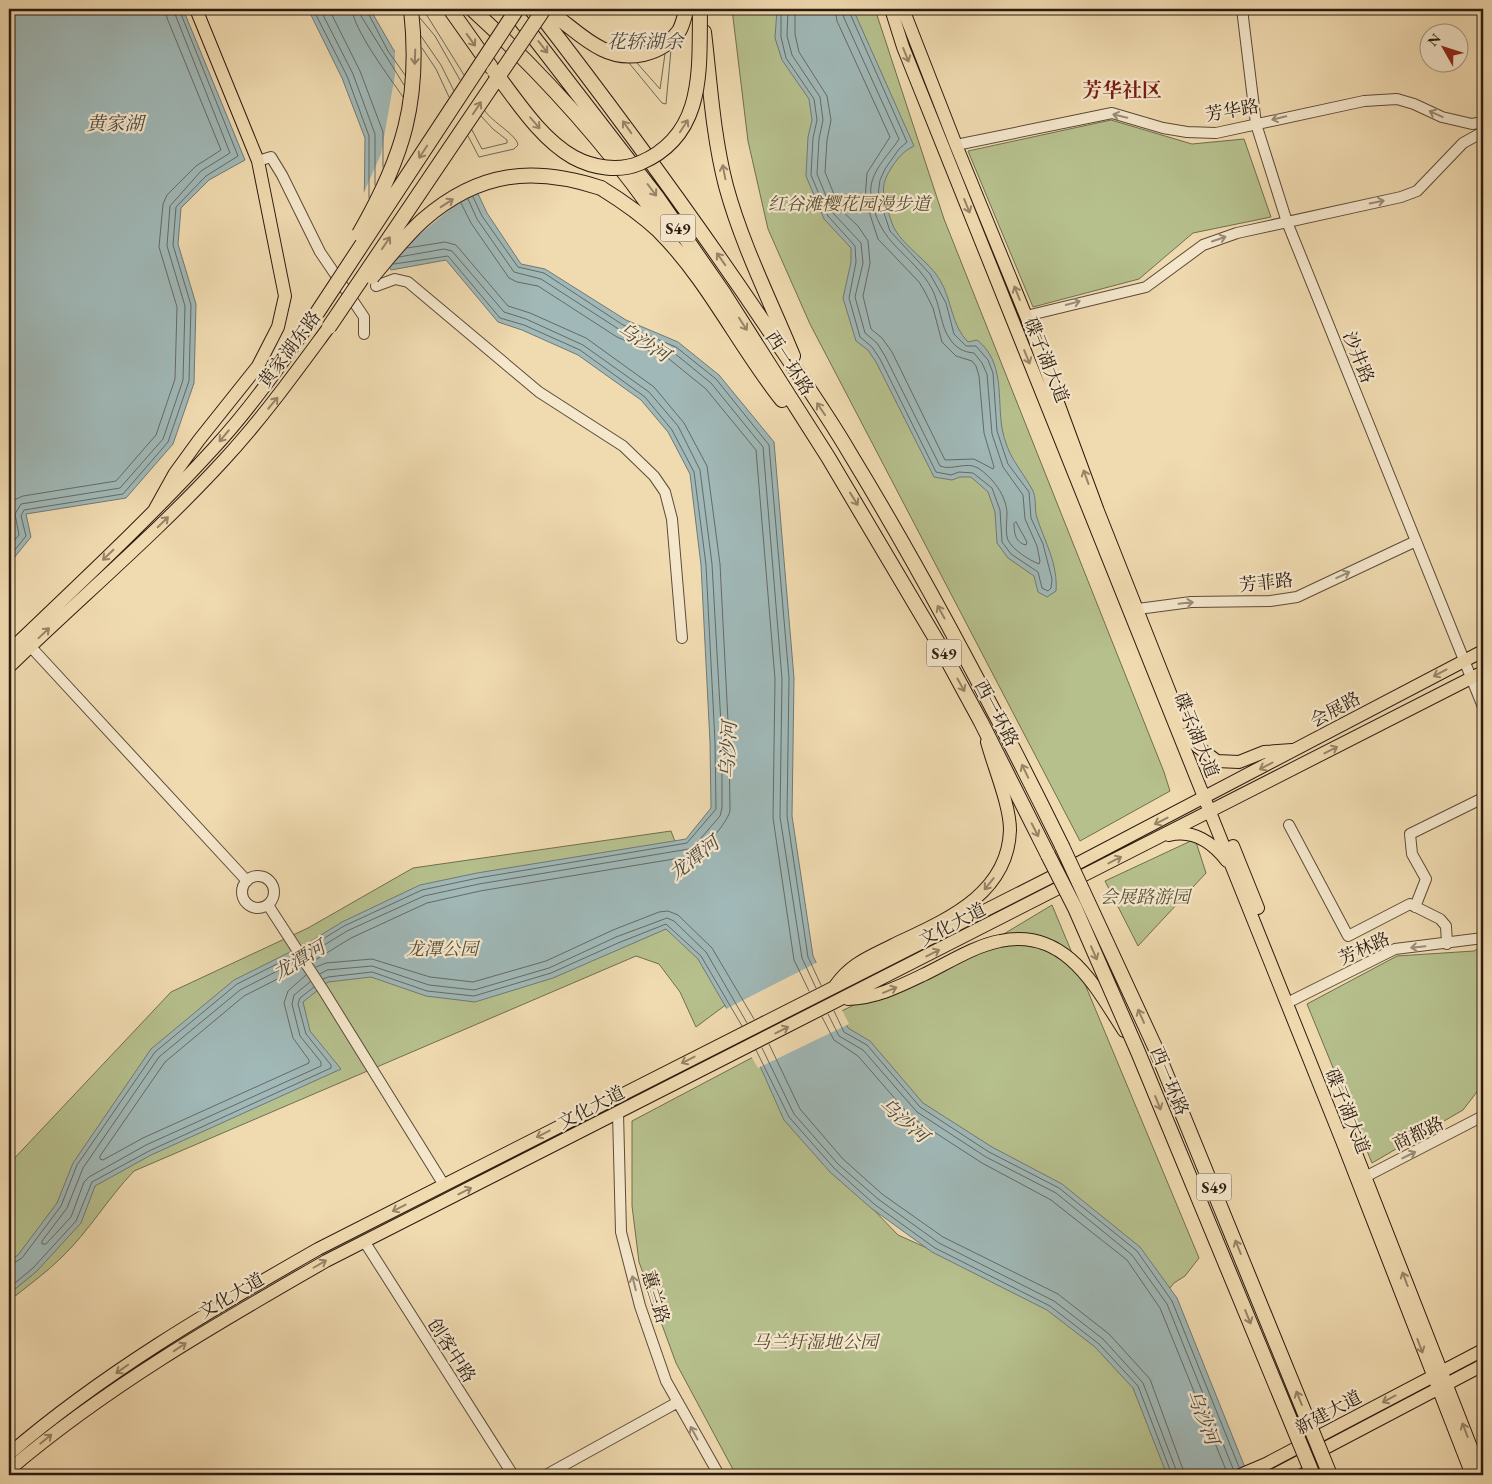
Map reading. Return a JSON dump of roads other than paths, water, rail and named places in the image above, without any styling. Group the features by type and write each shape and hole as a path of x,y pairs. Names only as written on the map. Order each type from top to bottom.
{"highway":[{"path":"317,313 377,202 393,168 404,138 414,79 415,46 411,9"},
{"path":"450,9 494,71 541,131 574,157 594,166 614,168 634,165 652,158 668,146 690,116 699,75 701,9"},
{"path":"472,9 532,66 627,177 698,278 759,370 828,457"},
{"name":"西一环路","path":"512,9 658,197 722,292 886,551 981,722 1075,908 1138,1052 1312,1475"},
{"name":"黄家湖东路","path":"317,313 517,9"},
{"name":"西一环路","path":"536,9 625,124 735,278 848,449 997,714 1090,902 1189,1126 1330,1475"},
{"path":"544,9 584,39 603,50 623,55 645,55 665,46 680,30 686,9"},
{"name":"黄家湖东路","path":"329,327 544,9"},
{"path":"701,9 717,134 726,184 736,219 759,279 806,386"},
{"path":"329,327 423,220 465,192 505,177 529,174 574,179 601,188 630,206 660,232 698,278"},
{"path":"1292,1424 1305,1475"}],"main road":[{"name":"黄家湖东路","path":"155,509 176,473 199,440 258,366 278,327 285,296 258,161 196,9"},
{"name":"碟子湖大道","path":"891,9 907,56 1208,797 1366,1177 1437,1374"},
{"name":"碟子湖大道","path":"903,9 1026,316 1098,511 1187,734 1208,797"},
{"name":"黄家湖东路","path":"9,651 155,509 214,448 266,385 317,313"},
{"name":"黄家湖东路","path":"9,667 165,520 224,461 279,395 329,327"},
{"name":"会展路","path":"1208,797 1483,651"},
{"name":"会展路","path":"1214,810 1483,672"},
{"path":"835,986 845,972 862,960 950,917 977,899 1003,863 1010,830 1007,812 981,722"},
{"path":"1187,734 1198,747 1217,761 1239,762 1264,752 1297,750"},
{"name":"文化大道","path":"9,1454 35,1431 198,1318 318,1249 1208,797"},
{"name":"碟子湖大道","path":"1214,810 1234,873 1437,1374 1482,1475"},
{"name":"文化大道","path":"9,1470 49,1436 206,1330 364,1242 1214,810"},
{"path":"1160,838 1178,833 1195,835 1218,851 1234,873"},
{"path":"842,999 864,998 888,992 976,949 1001,940 1025,940 1048,944 1072,958 1093,983 1138,1052"},
{"name":"新建大道","path":"1240,1475 1266,1464 1483,1350"},
{"name":"新建大道","path":"1274,1475 1483,1365"},
{"name":"碟子湖大道","path":"1442,1386 1472,1475"}],"street":[{"name":"沙井路","path":"1242,9 1256,124 1287,222 1483,707"},
{"name":"芳华路","path":"956,145 1112,114 1163,128 1187,132 1216,133 1364,102 1397,99 1414,104 1442,117 1472,124 1483,122"},
{"path":"1026,316 1146,287 1203,245 1237,233 1401,197 1416,191 1463,143 1483,132"},
{"path":"258,161 271,157 282,174 320,252 364,317 364,334"},
{"path":"376,286 395,279 408,282 539,392 623,446 654,476 665,492 672,520 682,638"},
{"name":"芳菲路","path":"1138,609 1191,602 1270,602 1297,597 1416,541"},
{"path":"30,646 247,881"},
{"path":"1415,907 1426,879 1412,854 1410,834 1483,798"},
{"path":"1289,825 1348,936 1410,904 1440,919 1446,926 1447,944"},
{"path":"256,876 270,881 274,895 268,905 254,907 245,900 243,890 247,881 256,876"},
{"path":"268,905 326,993 444,1185"},
{"name":"芳林路","path":"1293,1000 1396,949 1483,938"},
{"name":"蕙兰路","path":"618,1113 621,1232 640,1306 666,1380 719,1475"},
{"name":"商都路","path":"1366,1177 1483,1116"},
{"name":"创客中路","path":"364,1242 513,1475"},
{"path":"546,1475 678,1402"}],"water":[{"name":"黄家湖","path":"9,9 183,9 245,160 209,180 181,208 178,244 196,304 194,383 173,444 126,498 26,514 31,537 9,564"},
{"path":"308,9 370,9 393,49 449,132 487,213 521,264 545,269 626,320 678,342 719,375 774,442 794,678 792,816 813,956 848,1028 870,1041 923,1103 992,1147 1062,1184 1140,1247 1177,1298 1248,1475 1167,1475 1133,1388 1095,1347 1047,1310 932,1252 871,1208 830,1172 784,1120 760,1066 698,959 666,929 553,978 475,1002 426,996 371,977 328,982 303,1002 310,1031 341,1069 151,1155 95,1186 81,1223 36,1272 9,1294 9,1262 18,1255 57,1203 73,1163 151,1049 234,980 308,943 342,922 420,885 477,873 686,839 711,808 710,742 701,565 690,474 668,432 641,400 578,355 522,330 498,322 446,260 391,270 364,218 365,138 342,78"},
{"path":"777,9 853,9 914,146 900,156 885,179 884,196 886,206 893,226 899,235 940,280 962,335 968,342 977,340 992,359 998,381 1004,438 1010,454 1034,492 1037,518 1053,562 1056,591 1047,597 1038,592 1034,576 1008,558 997,543 995,512 988,492 971,477 960,477 952,480 934,477 876,362 868,350 856,341 843,298 851,262 851,248 824,219 806,176 808,137 812,120 809,99 782,60 775,38"}],"district":[{"name":"芳华社区","path":"1122,90"}],"water label":[{"name":"花轿湖余","path":"645,41"},
{"name":"乌沙河","path":"644,342"},
{"name":"乌沙河","path":"728,750"},
{"name":"龙潭河","path":"694,858"},
{"name":"龙潭河","path":"299,960"},
{"name":"乌沙河","path":"904,1120"},
{"name":"乌沙河","path":"1203,1417"}],"park label":[{"name":"红谷滩樱花园漫步道","path":"849,203"},
{"name":"会展路游园","path":"1145,896"},
{"name":"龙潭公园","path":"442,948"},
{"name":"马兰圩湿地公园","path":"815,1341"}]}
